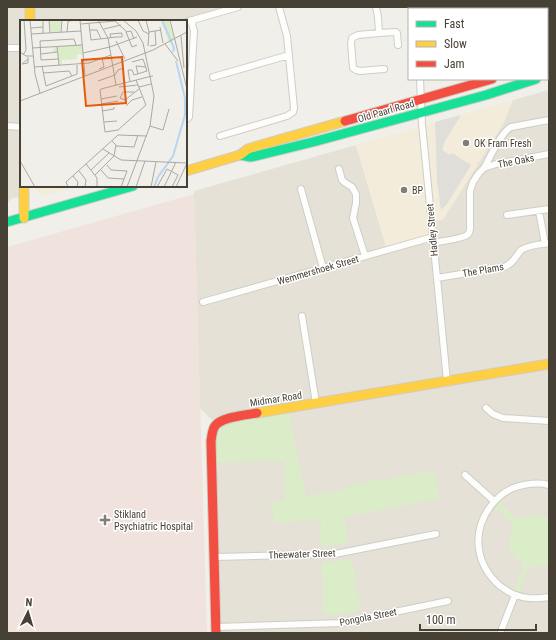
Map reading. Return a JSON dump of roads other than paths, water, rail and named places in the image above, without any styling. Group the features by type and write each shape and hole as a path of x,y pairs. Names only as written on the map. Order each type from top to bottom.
{"main road":[{"path":"30,7 30,20"},
{"name":"Old Paarl Road","path":"187,171 240,155 248,149 254,147 489,80"},
{"name":"Old Paarl Road","path":"240,155 251,157 337,136 486,95 533,80"},
{"path":"24,187 24,218"},
{"path":"7,222 130,187"},
{"name":"Midmar Road","path":"216,630 211,441 214,428 220,420 549,364"}],"street":[{"path":"188,119 194,31 188,21 238,7"},
{"path":"220,136 292,114 294,108 289,55 286,34 279,7"},
{"path":"376,7 379,33"},
{"path":"384,69 358,70 353,68 352,38 358,35 396,32 398,45"},
{"path":"7,48 20,48"},
{"path":"213,76 289,55"},
{"name":"Hadley Street","path":"420,80 433,240 447,381"},
{"name":"The Oaks","path":"433,240 463,237 468,235 470,229 470,191 473,182 484,168 508,129 511,127 549,120"},
{"path":"7,126 20,127"},
{"name":"The Oaks","path":"484,168 496,164 549,154"},
{"path":"339,169 342,180 352,187 356,194 353,218 365,256"},
{"path":"301,189 324,268"},
{"path":"507,215 549,210"},
{"name":"The Plams","path":"437,278 508,266 512,263 521,250 527,246 547,243 539,211"},
{"name":"Wemmershoek Street","path":"203,302 365,256 433,240"},
{"path":"302,316 316,403"},
{"path":"486,408 493,414 503,418 549,422"},
{"path":"465,475 494,500"},
{"path":"549,485 542,483 523,484 507,491 494,500 484,515 479,532 478,546 481,559 490,575 495,582 503,588 515,595 533,598 549,597"},
{"name":"Theewater Street","path":"214,557 335,554 436,534"},
{"path":"500,631 515,595"},
{"name":"Pongola Street","path":"216,630 342,623 448,601"}],"place":[{"name":"OK Fram Fresh","path":"466,143"},
{"name":"BP","path":"404,190"},
{"name":"Stikland Psychiatric Hospital","path":"105,520"}]}
